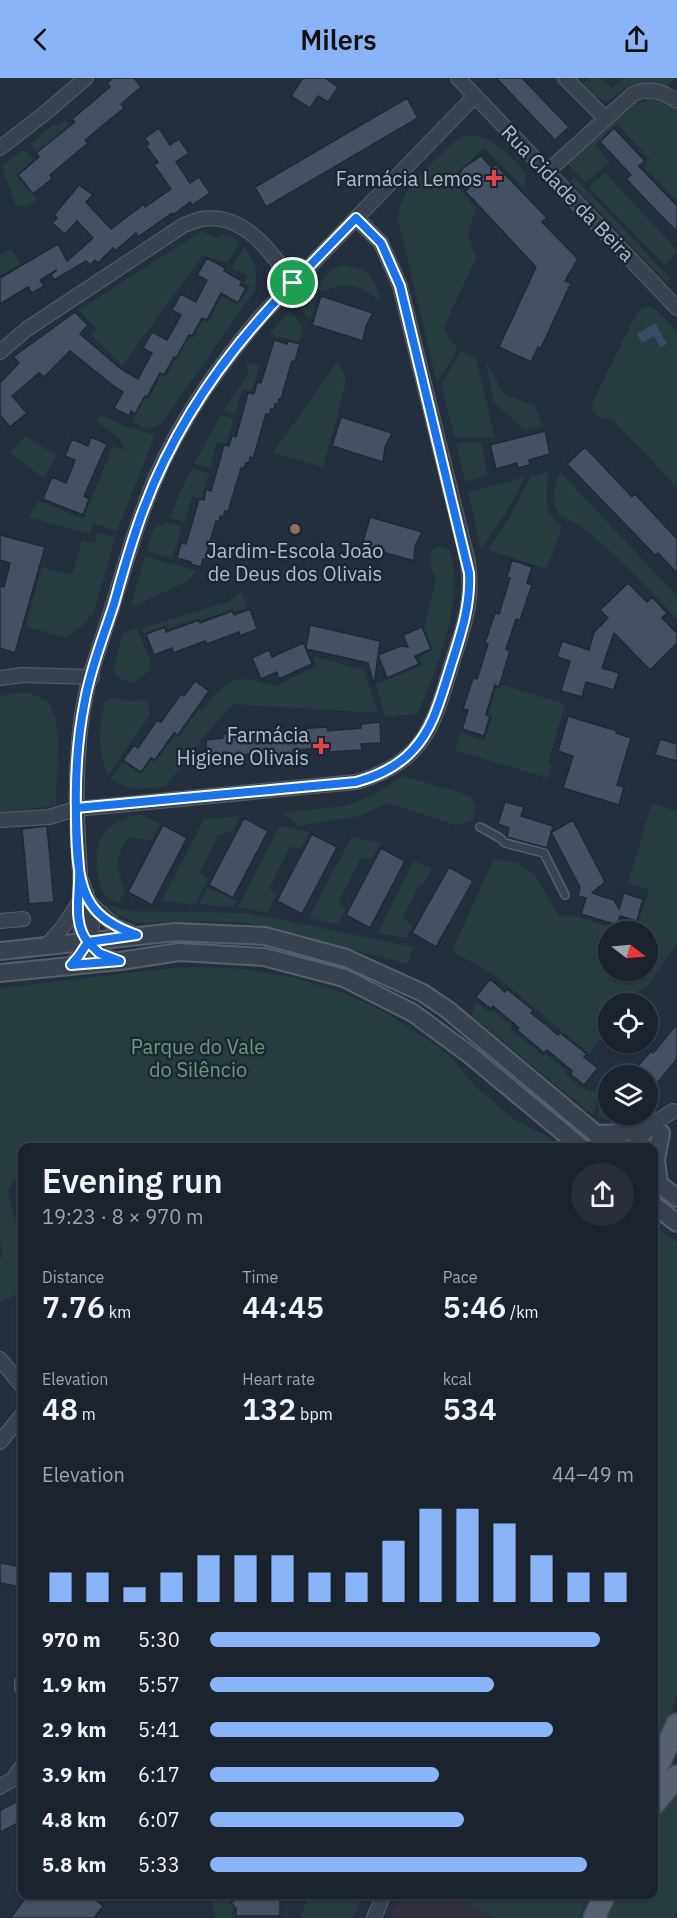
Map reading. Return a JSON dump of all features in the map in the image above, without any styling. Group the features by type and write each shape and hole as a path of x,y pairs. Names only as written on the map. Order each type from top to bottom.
{"main road":[{"path":"658,1766 677,1724"},
{"path":"658,1799 677,1776"},
{"path":"594,1918 603,1899"}],"street":[{"path":"0,148 86,78"},
{"name":"Rua Cidade da Beira","path":"458,78 674,300"},
{"path":"565,78 605,118"},
{"path":"547,172 627,98 639,92 658,91 677,101"},
{"path":"71,965 88,942 93,928 84,904 80,878 76,808 85,698 133,537 156,477 170,447 198,400 222,364 263,314 475,96"},
{"path":"0,820 49,817 76,808 356,782 381,774 402,760 420,742 433,719 466,619 470,596 468,562 400,286 381,243 356,218"},
{"path":"0,352 27,329 63,304 184,225 203,219 220,219 236,223 248,231 280,264 293,283"},
{"path":"0,678 22,675 92,677"},
{"path":"84,904 115,926 137,935"},
{"path":"45,947 84,904"},
{"path":"0,921 23,919"},
{"path":"0,951 176,932 265,936 346,958 423,993 448,1010 607,1143"},
{"path":"88,942 99,953 120,961"},
{"path":"0,973 120,961 179,952 264,957 344,978 413,1013 470,1055 576,1143"},
{"path":"639,1143 675,1108"},
{"path":"597,1134 656,1129"},
{"path":"651,1143 656,1129"},
{"path":"656,1129 656,1143"},
{"path":"658,1183 677,1198"},
{"path":"658,1208 677,1223"},
{"path":"0,1359 18,1381"},
{"path":"0,1443 18,1419"},
{"path":"0,1787 13,1779 18,1772"},
{"path":"374,1918 382,1899"}],"lane":[{"path":"480,827 505,843 544,853 565,895"}],"shaded area":[{"path":"398,1899 456,1899 498,1918 390,1918"}],"green space":[{"path":"589,78 600,78 612,89 623,78 676,78 667,86 631,85 612,99 605,101 594,96 582,85"},
{"path":"650,94 668,101 677,112 677,201 644,167 650,159 617,124 595,145 609,162 586,183 565,161 627,102 644,102"},
{"path":"65,120 69,125 36,153 31,144 55,123 57,126"},
{"path":"472,135 495,144 526,174 524,188 484,148 450,179 476,208 468,233 476,258 444,327 449,339 458,348 437,383 399,224 399,212 403,200 417,178 454,142 462,136"},
{"path":"21,151 26,151 33,160 16,175 37,199 27,207 16,206 3,170 3,165"},
{"path":"605,173 677,250 677,253 664,265 589,187"},
{"path":"574,177 670,278 666,282 570,181"},
{"path":"202,231 217,239 224,234 233,237 240,244 227,263 203,255 122,366 90,334 96,329 79,310"},
{"path":"244,247 255,267 255,290 161,424 146,430 133,421 145,397 149,398 161,375 165,377 189,337 193,338 203,320 208,322 222,296 238,305 250,286 244,283 247,275 232,268"},
{"path":"11,249 20,264 0,276 0,255"},
{"path":"344,265 353,266 370,275 381,300 357,287 345,285 330,288 319,292 310,320 296,304 332,270"},
{"path":"650,306 677,332 677,487 614,421 598,417 592,408 593,401 637,312 643,307"},
{"path":"290,311 303,326 298,342 269,334"},
{"path":"461,351 476,359 495,438 455,438 441,385"},
{"path":"485,361 505,395 535,406 543,425 525,431 494,402"},
{"path":"246,362 259,366 252,391 243,389 235,415 223,411 249,374"},
{"path":"337,362 345,374 345,387 323,467 273,453"},
{"path":"101,415 126,427 155,435 117,531 93,523 90,534 29,517 39,501 83,519 113,446 126,450 117,437 96,421"},
{"path":"221,415 234,419 226,444 217,442 210,468 194,464"},
{"path":"25,436 57,456 43,478 10,453"},
{"path":"481,442 488,475 465,482 456,443"},
{"path":"192,468 209,473 201,498 192,496 185,522 170,518 180,492"},
{"path":"548,472 548,508 555,520 562,526 547,569 488,550 509,518 531,476"},
{"path":"560,472 677,596 677,620 606,548 581,526 558,512 554,504 554,494"},
{"path":"525,477 506,513 481,549 468,492"},
{"path":"167,522 182,526 172,559 147,551 154,528"},
{"path":"98,533 115,537 94,612 83,625 65,638 26,626 42,567 72,575 82,540 95,544"},
{"path":"443,546 452,556 454,584 450,622 439,660 418,714 385,716 376,684 423,665 419,657 433,650 424,627 436,579 430,558 435,547"},
{"path":"145,556 196,571 188,581 131,607"},
{"path":"241,591 247,608 200,620 199,618 167,629 165,626 144,633 142,628 228,602"},
{"path":"137,628 151,662 149,671 133,683 118,677 113,668 123,633"},
{"path":"313,656 364,670 378,713 233,704 200,741 166,786 131,788 111,778 123,762 141,774 151,760 155,762 175,735 179,737 199,709 202,711 214,694 215,696 229,683 250,679 275,686 316,666"},
{"path":"502,685 565,704 548,763 552,765 548,778 455,750 460,733 485,740 492,716 488,714 496,688 500,689"},
{"path":"26,692 48,701 56,719 58,743 56,806 0,812 0,696"},
{"path":"107,699 130,701 147,700 150,715 108,775 100,747 100,732 104,704"},
{"path":"403,776 471,796 476,807 472,821 456,825 388,803 360,816 298,826 283,812 346,806 379,792"},
{"path":"652,803 675,811 677,809 677,944 658,971 658,921 638,921 649,890 628,883"},
{"path":"140,814 160,824 152,840 128,838 123,845 118,870 125,890 119,903 106,896 99,880 97,855 99,843 110,827"},
{"path":"240,816 233,831 218,835 200,872 208,879 195,905 162,901 204,819"},
{"path":"280,826 310,832 301,848 290,847 269,888 276,895 267,913 238,907"},
{"path":"351,837 381,843 372,859 361,858 339,902 346,909 338,924 309,918"},
{"path":"494,858 518,863 535,875 559,917 570,915 598,923 598,981 651,981 637,993 598,993 598,1043 589,1054 496,976 452,951"},
{"path":"414,861 432,868 423,884 420,884 403,918 412,926 407,938 378,933"},
{"path":"207,887 237,901 233,907 199,904"},
{"path":"108,905 129,911 249,913 413,947 408,964 248,923 214,921 137,923 115,913"},
{"name":"Parque do Vale do Silêncio","path":"172,968 246,969 296,978 366,1003 430,1041 450,1056 477,1088 515,1120 543,1134 555,1143 18,1143 18,1177 8,1193 18,1231 18,1294 0,1302 0,1258 3,1257 0,1240 0,988"},
{"path":"476,1002 489,1012 492,1010 543,1056 546,1054 567,1071 565,1074 582,1088 595,1091 598,1098 593,1115 472,1016"},
{"path":"658,1228 677,1242 677,1697 658,1741"},
{"path":"677,1785 677,1908 675,1918 606,1918 615,1899 658,1899 658,1809"},
{"path":"215,1899 233,1899 232,1918 216,1918 212,1904"},
{"path":"307,1899 361,1899 353,1918 300,1918"},
{"path":"456,1899 588,1899 579,1918 498,1918"}],"water":[{"path":"655,323 667,344 660,347 654,336 642,343 637,334"}],"building":[{"path":"113,78 134,78 141,87 121,104 124,108 85,140 88,143 50,175 52,179 33,194 18,175 39,157 36,153 75,122 72,119 110,87 107,83"},
{"path":"303,78 325,78 338,87 328,102 318,96 310,108 291,96"},
{"path":"496,78 522,78 569,127 555,140"},
{"path":"407,98 418,118 266,207 255,187"},
{"path":"159,128 170,145 179,139 189,153 176,162 190,183 199,177 210,193 192,205 190,202 173,215 172,213 138,237 136,233 115,251 113,248 98,263 95,260 90,265 86,261 54,280 51,275 57,270 40,280 44,286 32,293 28,287 0,304 0,278 58,244 67,261 93,238 77,221 65,234 52,223 57,218 54,215 79,185 93,195 86,202 111,229 144,204 145,207 171,189 154,165 158,162 146,146 149,144 145,138"},
{"path":"614,128 645,161 639,166 677,206 677,232 626,179 631,175 600,142"},
{"path":"481,156 492,168 496,165 547,218 542,222 578,259 565,281 571,283 541,348 538,347 531,362 499,347 536,267 465,191 468,189 457,178 463,168"},
{"path":"207,258 242,281 240,285 246,288 238,303 221,293 207,320 202,318 164,375 160,373 135,414 131,411 129,416 114,408 123,392 70,351 44,377 39,373 12,396 27,413 10,427 0,415 0,381 19,363 13,357 75,312 88,325 80,334 121,369 138,379 152,353 143,348 152,332 167,340 181,315 172,310 181,294 196,302 207,280 197,275"},
{"path":"321,296 373,313 366,326 363,341 312,325"},
{"path":"274,340 287,344 288,341 300,344 295,362 292,361 281,399 278,404 275,404 274,410 271,409 269,415 266,414 253,458 250,457 249,463 241,468 228,512 225,511 223,517 220,516 219,522 216,521 205,560 203,559 201,567 190,564 191,562 177,558 181,543 186,544 199,499 204,500 206,489 211,491 224,445 229,446 232,436 236,437 248,393 254,394 257,382 261,383"},
{"path":"341,417 392,433 385,447 383,462 332,446"},
{"path":"545,431 550,454 529,460 530,465 518,468 517,463 496,469 490,445"},
{"path":"91,437 107,444 84,496 89,499 83,515 43,499 52,477 66,483 75,460 65,456 72,439 88,446"},
{"path":"585,447 632,497 635,494 677,539 677,573 658,553 655,555 567,464"},
{"path":"370,517 422,532 415,546 414,561 362,546"},
{"path":"0,535 45,547 15,653 0,648 0,586 4,587 10,563 0,560"},
{"path":"512,560 532,567 527,583 532,585 520,620 516,619 506,649 510,651 499,687 495,685 486,715 490,716 484,736 462,729 468,710 463,709 473,678 477,679 495,613 499,614 510,578 507,577"},
{"path":"628,583 647,602 652,597 667,613 662,618 677,633 677,643 650,670 614,633 602,668 619,673 614,690 586,682 582,697 561,691 570,661 557,657 562,641 589,650 594,632 608,618 600,610"},
{"path":"250,609 257,629 240,636 239,632 207,644 205,641 173,653 172,648 154,655 146,634 165,627 166,632 199,620 200,623 232,611 234,615"},
{"path":"310,625 380,641 374,685 368,663 306,649 312,664 279,679 277,672 261,679 252,658 269,650 272,657 303,643 306,648"},
{"path":"422,627 431,649 415,656 419,664 387,678 378,655 401,646 408,647 403,635"},
{"path":"195,681 209,691 178,735 174,733 155,760 151,758 141,772 123,760 134,745 138,748 157,720 161,722 181,694 184,696"},
{"path":"568,716 617,731 616,733 631,738 617,785 624,787 619,805 563,788 573,756 558,751"},
{"path":"380,722 381,743 361,744 362,750 329,752 329,748 293,750 294,755 261,757 261,753 224,756 225,760 207,761 206,740 223,738 222,734 257,732 258,736 293,734 293,729 327,727 328,731 361,728 361,724"},
{"path":"660,739 677,744 677,761 655,755"},
{"path":"505,802 524,807 521,816 553,826 552,832 573,820 605,882 592,893 614,900 619,909 624,893 643,899 637,921 620,916 618,921 604,921 581,914 586,898 578,896 580,887 551,832 547,848 507,837 509,828 498,824"},
{"path":"244,818 268,831 233,898 209,885"},
{"path":"163,825 187,838 152,905 128,892"},
{"path":"47,826 54,902 29,904 22,829"},
{"path":"312,834 337,847 302,914 277,901"},
{"path":"381,848 405,861 370,928 346,915"},
{"path":"449,867 473,881 436,947 412,933"},
{"path":"490,979 505,992 507,989 533,1010 531,1013 558,1035 560,1033 587,1054 584,1057 598,1068 584,1085 570,1074 572,1071 547,1050 544,1053 493,1006 491,1009 476,997"},
{"path":"677,1024 677,1059 658,1082 658,1065 639,1065 649,1053 658,1053 658,1047"},
{"path":"0,1563 18,1566 18,1586 0,1583"},
{"path":"18,1801 18,1823 0,1832 0,1810"},
{"path":"24,1899 94,1899 103,1906 94,1918 11,1918"},
{"path":"236,1899 280,1899 280,1916 236,1916 236,1908 231,1903"}],"place":[{"name":"Farmácia Lemos","path":"494,178"},
{"name":"Jardim-Escola João de Deus dos Olivais","path":"295,529"},
{"name":"Farmácia Higiene Olivais","path":"321,746"}],"route":[{"path":"293,283 242,339 203,391 170,447 133,537 85,698 78,756 76,790 76,824 80,878 78,904 80,929 88,942 71,965 120,961 99,953 88,942 137,935 115,926 91,904 80,878 78,857 76,824 76,808 343,784 369,779 392,768 412,751 428,731 438,707 466,619 470,596 469,573 400,286 381,243 356,218 293,283"}]}
